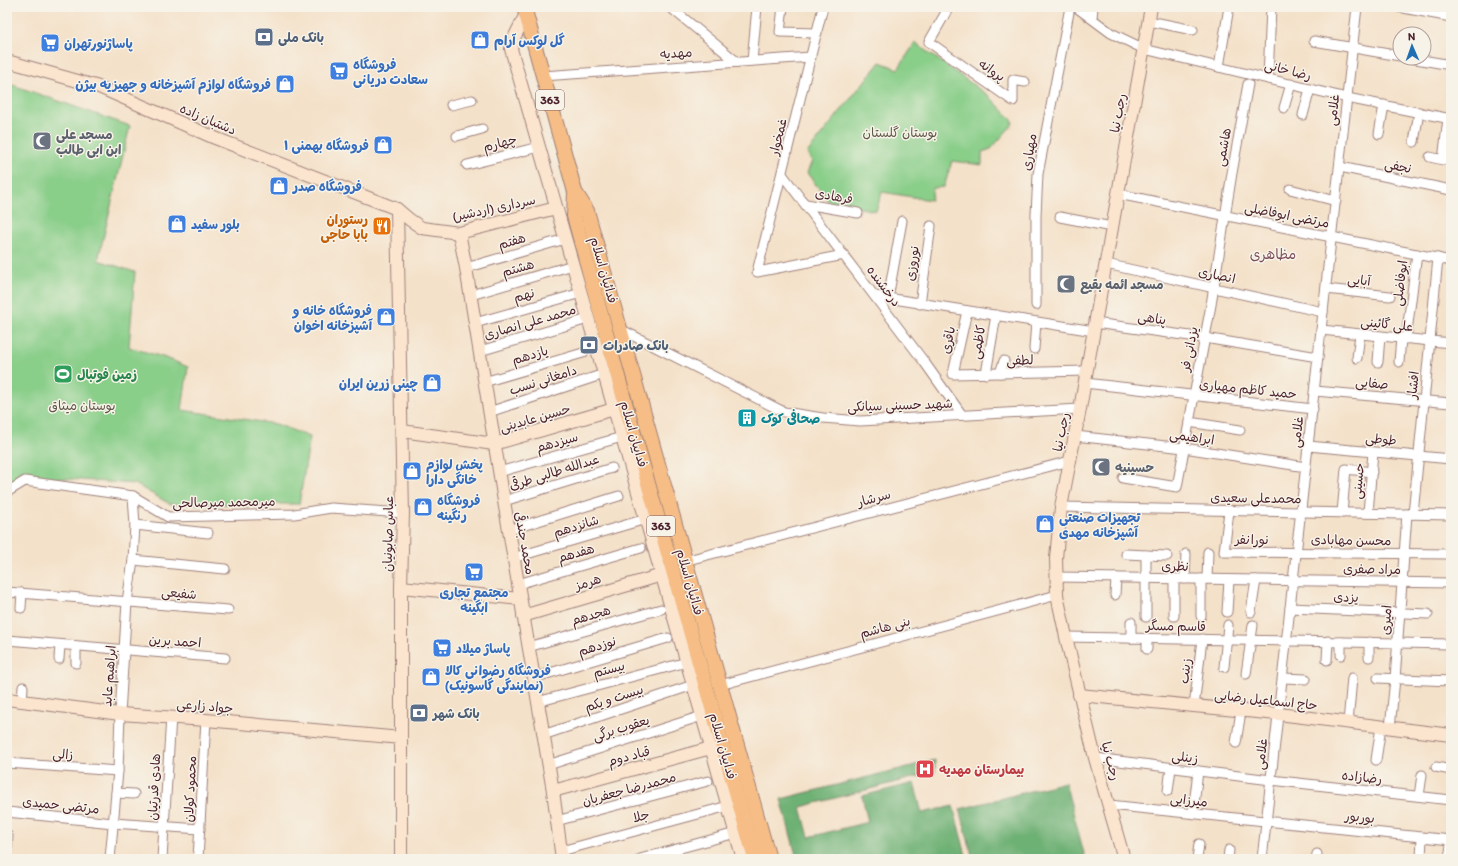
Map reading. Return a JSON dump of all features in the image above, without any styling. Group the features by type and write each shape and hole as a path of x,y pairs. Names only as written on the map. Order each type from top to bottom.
{"main road":[{"name":"فداییان اسلام","path":"525,10 575,192 574,216 620,408 755,859"},
{"name":"فدائیان اسلام","path":"575,192 587,211 768,859"}],"street":[{"path":"670,7 737,62"},
{"path":"752,61 757,7"},
{"path":"783,7 780,32 817,33"},
{"name":"غمخوار","path":"824,7 757,272 844,255"},
{"name":"پروانه","path":"949,7 929,42 1013,101 1013,80 1025,82"},
{"name":"مهیاری","path":"1036,305 1037,183 1042,146 1070,7"},
{"name":"رضا خانی","path":"1076,7 1111,33 1144,49 1347,98 1450,118"},
{"path":"1092,18 1093,7"},
{"name":"رجب نیا","path":"1124,859 1095,758 1079,695 1057,595 1056,558 1060,507 1086,377 1151,7"},
{"path":"1219,67 1229,7"},
{"path":"1268,79 1271,7"},
{"name":"غلامی","path":"1262,859 1357,7"},
{"path":"1398,7 1451,16"},
{"path":"525,10 511,49 604,374 620,408 622,437 743,859"},
{"path":"1149,20 1193,30"},
{"path":"1314,41 1392,54"},
{"name":"مهدیه","path":"544,76 811,57"},
{"name":"دشتبان زاده","path":"7,61 99,87 215,138 397,209"},
{"path":"1432,62 1451,65"},
{"name":"هاشمی","path":"1225,216 1248,84"},
{"path":"1284,108 1290,84"},
{"path":"1303,115 1310,89"},
{"path":"451,105 472,100"},
{"path":"1379,134 1384,105"},
{"path":"1414,142 1419,112"},
{"path":"1430,157 1447,160 1450,118"},
{"path":"457,136 482,129"},
{"name":"چهارم","path":"467,165 539,147"},
{"name":"نجفی","path":"1340,167 1451,190"},
{"name":"درخشنده","path":"782,174 926,363 962,415"},
{"path":"1290,189 1336,200"},
{"name":"مرتضی ابوفاضلی","path":"1118,194 1451,261"},
{"name":"فرهادی","path":"806,204 858,213"},
{"name":"سرداری (اردشیر)","path":"397,209 422,228 459,233 556,208"},
{"name":"عباس صابونیان","path":"397,209 403,513 401,587 401,859"},
{"name":"یزدانی فر","path":"1123,478 1177,487 1214,288 1225,216"},
{"path":"1060,217 1112,227"},
{"path":"888,298 902,221"},
{"name":"نوروزی","path":"920,304 931,226"},
{"name":"محمد جندقی","path":"459,233 471,295 494,444 553,791 556,821 562,855"},
{"name":"هفتم","path":"466,268 566,239"},
{"name":"ابوفاضلی","path":"1399,362 1417,254"},
{"name":"افشار","path":"1410,514 1419,456 1438,258"},
{"name":"انصاری","path":"1106,264 1323,312"},
{"name":"هشتم","path":"471,295 573,265"},
{"name":"آبایی","path":"1326,290 1390,296"},
{"name":"نهم","path":"475,323 581,293"},
{"path":"875,296 1036,322 1094,327"},
{"name":"باقری","path":"953,374 967,311"},
{"name":"کاظمی","path":"986,374 996,316"},
{"name":"محمد علی انصاری","path":"480,351 588,319"},
{"path":"1034,349 1036,322"},
{"name":"پناهی","path":"1094,327 1205,338"},
{"name":"شهید حسینی سیانکی","path":"620,329 784,412 860,422 1080,409"},
{"name":"علی گائینی","path":"1321,330 1451,343"},
{"path":"1357,358 1360,334"},
{"path":"1378,362 1380,336"},
{"path":"1205,338 1318,356"},
{"name":"یازدهم","path":"484,382 583,353"},
{"path":"1000,373 1004,361"},
{"name":"لطفی","path":"953,374 1000,373 1086,377"},
{"name":"دامغانی نسب","path":"489,412 604,374"},
{"name":"حمید کاظم مهیاری","path":"1086,377 1193,396 1313,409"},
{"name":"صفایی","path":"1315,391 1451,403"},
{"name":"حسین عابدینی","path":"402,431 494,444 620,408"},
{"path":"1189,422 1240,430"},
{"name":"ابراهیمی","path":"1075,436 1184,448 1306,467"},
{"name":"سیزدهم","path":"499,472 622,437"},
{"name":"طوطی","path":"1308,446 1451,459"},
{"name":"حسینی","path":"1368,514 1373,452"},
{"name":"سرشار","path":"684,561 1070,461"},
{"name":"عبدالله طالبی طرقی","path":"504,501 612,468"},
{"path":"1342,513 1346,469 1372,472"},
{"name":"میرمحمد میرصالحی","path":"7,492 25,481 134,496 168,517 294,514 331,508 403,513"},
{"name":"ابراهیم عابد","path":"110,859 118,771 127,602 133,560 135,525 134,496"},
{"path":"509,530 619,496"},
{"name":"محمدعلی سعیدی","path":"1060,507 1451,515"},
{"name":"نورانفر","path":"1229,511 1224,552 1297,552"},
{"name":"امیری","path":"1376,760 1385,727 1395,679 1404,554 1410,514"},
{"name":"شانزدهم","path":"513,558 646,518"},
{"path":"135,525 208,533"},
{"name":"هفدهم","path":"518,584 641,548"},
{"path":"1201,616 1208,552"},
{"name":"محسن مهابادی","path":"1297,552 1451,554"},
{"path":"1126,554 1167,556"},
{"path":"1185,579 1186,554"},
{"path":"1146,555 1146,617"},
{"path":"133,560 225,569"},
{"name":"هرمز","path":"523,616 662,575"},
{"name":"نظری","path":"1056,577 1293,581"},
{"path":"1116,578 1116,595"},
{"path":"1174,579 1174,616"},
{"path":"1227,612 1229,580"},
{"path":"1251,612 1256,580"},
{"name":"مراد صفری","path":"1293,581 1451,583"},
{"path":"401,587 520,599"},
{"name":"شفیعی","path":"7,592 228,610"},
{"path":"21,608 22,593"},
{"name":"بنی هاشم","path":"720,685 1057,595"},
{"name":"یزدی","path":"1290,608 1428,614"},
{"name":"هجدهم","path":"528,647 661,609"},
{"path":"1131,622 1131,638"},
{"path":"1224,666 1228,625"},
{"path":"1246,674 1252,625"},
{"name":"قاسم مسگر","path":"1066,637 1147,638 1169,643 1202,639 1451,644"},
{"name":"نوزدهم","path":"533,678 668,638"},
{"path":"1147,638 1147,649"},
{"name":"زینب","path":"1194,706 1202,639"},
{"name":"احمد برین","path":"7,640 225,658"},
{"path":"1327,660 1328,641"},
{"path":"1341,642 1341,655"},
{"path":"1369,642 1369,657"},
{"path":"59,659 60,645"},
{"path":"76,646 76,663"},
{"name":"بیستم","path":"537,702 687,662"},
{"path":"1283,678 1306,679"},
{"path":"1348,723 1352,678"},
{"path":"1378,678 1451,681"},
{"name":"بیست و یکم","path":"543,735 694,685"},
{"path":"22,700 23,687"},
{"name":"حاج اسماعیل رضایی","path":"1079,695 1278,714 1451,734"},
{"name":"جواد زارعی","path":"7,699 120,714 171,717 401,738"},
{"path":"1236,743 1241,711"},
{"name":"یعقوب برگی","path":"548,765 702,716"},
{"name":"هادی قدرتیان","path":"162,859 171,717"},
{"name":"محمود کولان","path":"198,859 206,720"},
{"name":"قباد دوم","path":"553,791 711,748"},
{"name":"زینلی","path":"1095,758 1271,780"},
{"name":"زالی","path":"7,763 118,771"},
{"path":"1436,767 1451,770"},
{"path":"1168,791 1171,768"},
{"path":"1193,813 1198,771"},
{"path":"1419,796 1422,776"},
{"name":"رضازاده","path":"1271,780 1451,800"},
{"name":"محمدرضا جعفریان","path":"556,821 708,782"},
{"path":"116,793 134,794"},
{"name":"میرزایی","path":"1109,805 1267,820"},
{"name":"جلا","path":"562,855 728,806"},
{"name":"مرتضی حمیدی","path":"7,812 113,824 200,829"},
{"name":"بوربور","path":"1267,820 1451,840"},
{"path":"640,859 736,833"},
{"path":"7,848 8,836"},
{"path":"1420,859 1422,837"},
{"path":"1197,859 1199,844"},
{"path":"1449,859 1451,846"}],"green space":[{"name":"بوستان گلستان","path":"915,43 989,96 1013,121 1012,125 991,149 982,152 982,165 952,161 944,187 933,188 931,200 882,192 876,211 829,202 807,173 812,161 807,153 880,62 898,69"},
{"name":"بوستان میثاق","path":"7,83 130,126 98,260 135,272 129,347 166,358 188,367 182,410 276,424 310,437 299,504 170,504 135,484 27,476 7,487"},
{"path":"935,760 935,772 801,807 809,837 868,822 862,796 914,783 922,813 953,806 967,859 797,859 781,799"},
{"path":"1065,782 1085,857 1077,859 973,859 960,809"}],"place":[{"name":"بانک ملی","path":"264,37"},
{"name":"گل لوکس آرام","path":"480,40"},
{"name":"پاساژنورتهران","path":"50,43"},
{"name":"فروشگاه سعادت دریانی","path":"339,71"},
{"name":"فروشگاه لوازم آشپزخانه و جهیزیه بیژن","path":"285,84"},
{"name":"مسجد علی ابن ابی طالب","path":"42,141"},
{"name":"فروشگاه بهمنی ۱","path":"383,145"},
{"name":"فروشگاه صدر","path":"279,186"},
{"name":"بلور سفید","path":"177,224"},
{"name":"رستوران بابا حاجی","path":"382,226"},
{"name":"مسجد ائمه بقیع","path":"1066,284"},
{"name":"فروشگاه خانه و آشپزخانه اخوان","path":"386,317"},
{"name":"بانک صادرات","path":"589,345"},
{"name":"زمین فوتبال","path":"63,374"},
{"name":"چینی زرین ایران","path":"432,383"},
{"name":"صحافی کوک","path":"747,418"},
{"name":"حسینیه","path":"1101,467"},
{"name":"پخش لوازم خانگی دارا","path":"412,471"},
{"name":"فروشگاه رنگینه","path":"423,507"},
{"name":"تجهیزات صنعتی آشپزخانه مهدی","path":"1045,524"},
{"name":"مجتمع تجاری ابگینه","path":"474,572"},
{"name":"پاساژ میلاد","path":"442,648"},
{"name":"فروشگاه رضوانی کالا (نمایندگی گاسونیک)","path":"431,677"},
{"name":"بانک شهر","path":"419,713"},
{"name":"بیمارستان مهدیه","path":"925,769"}],"district":[{"name":"مظاهری","path":"1273,254"}]}
